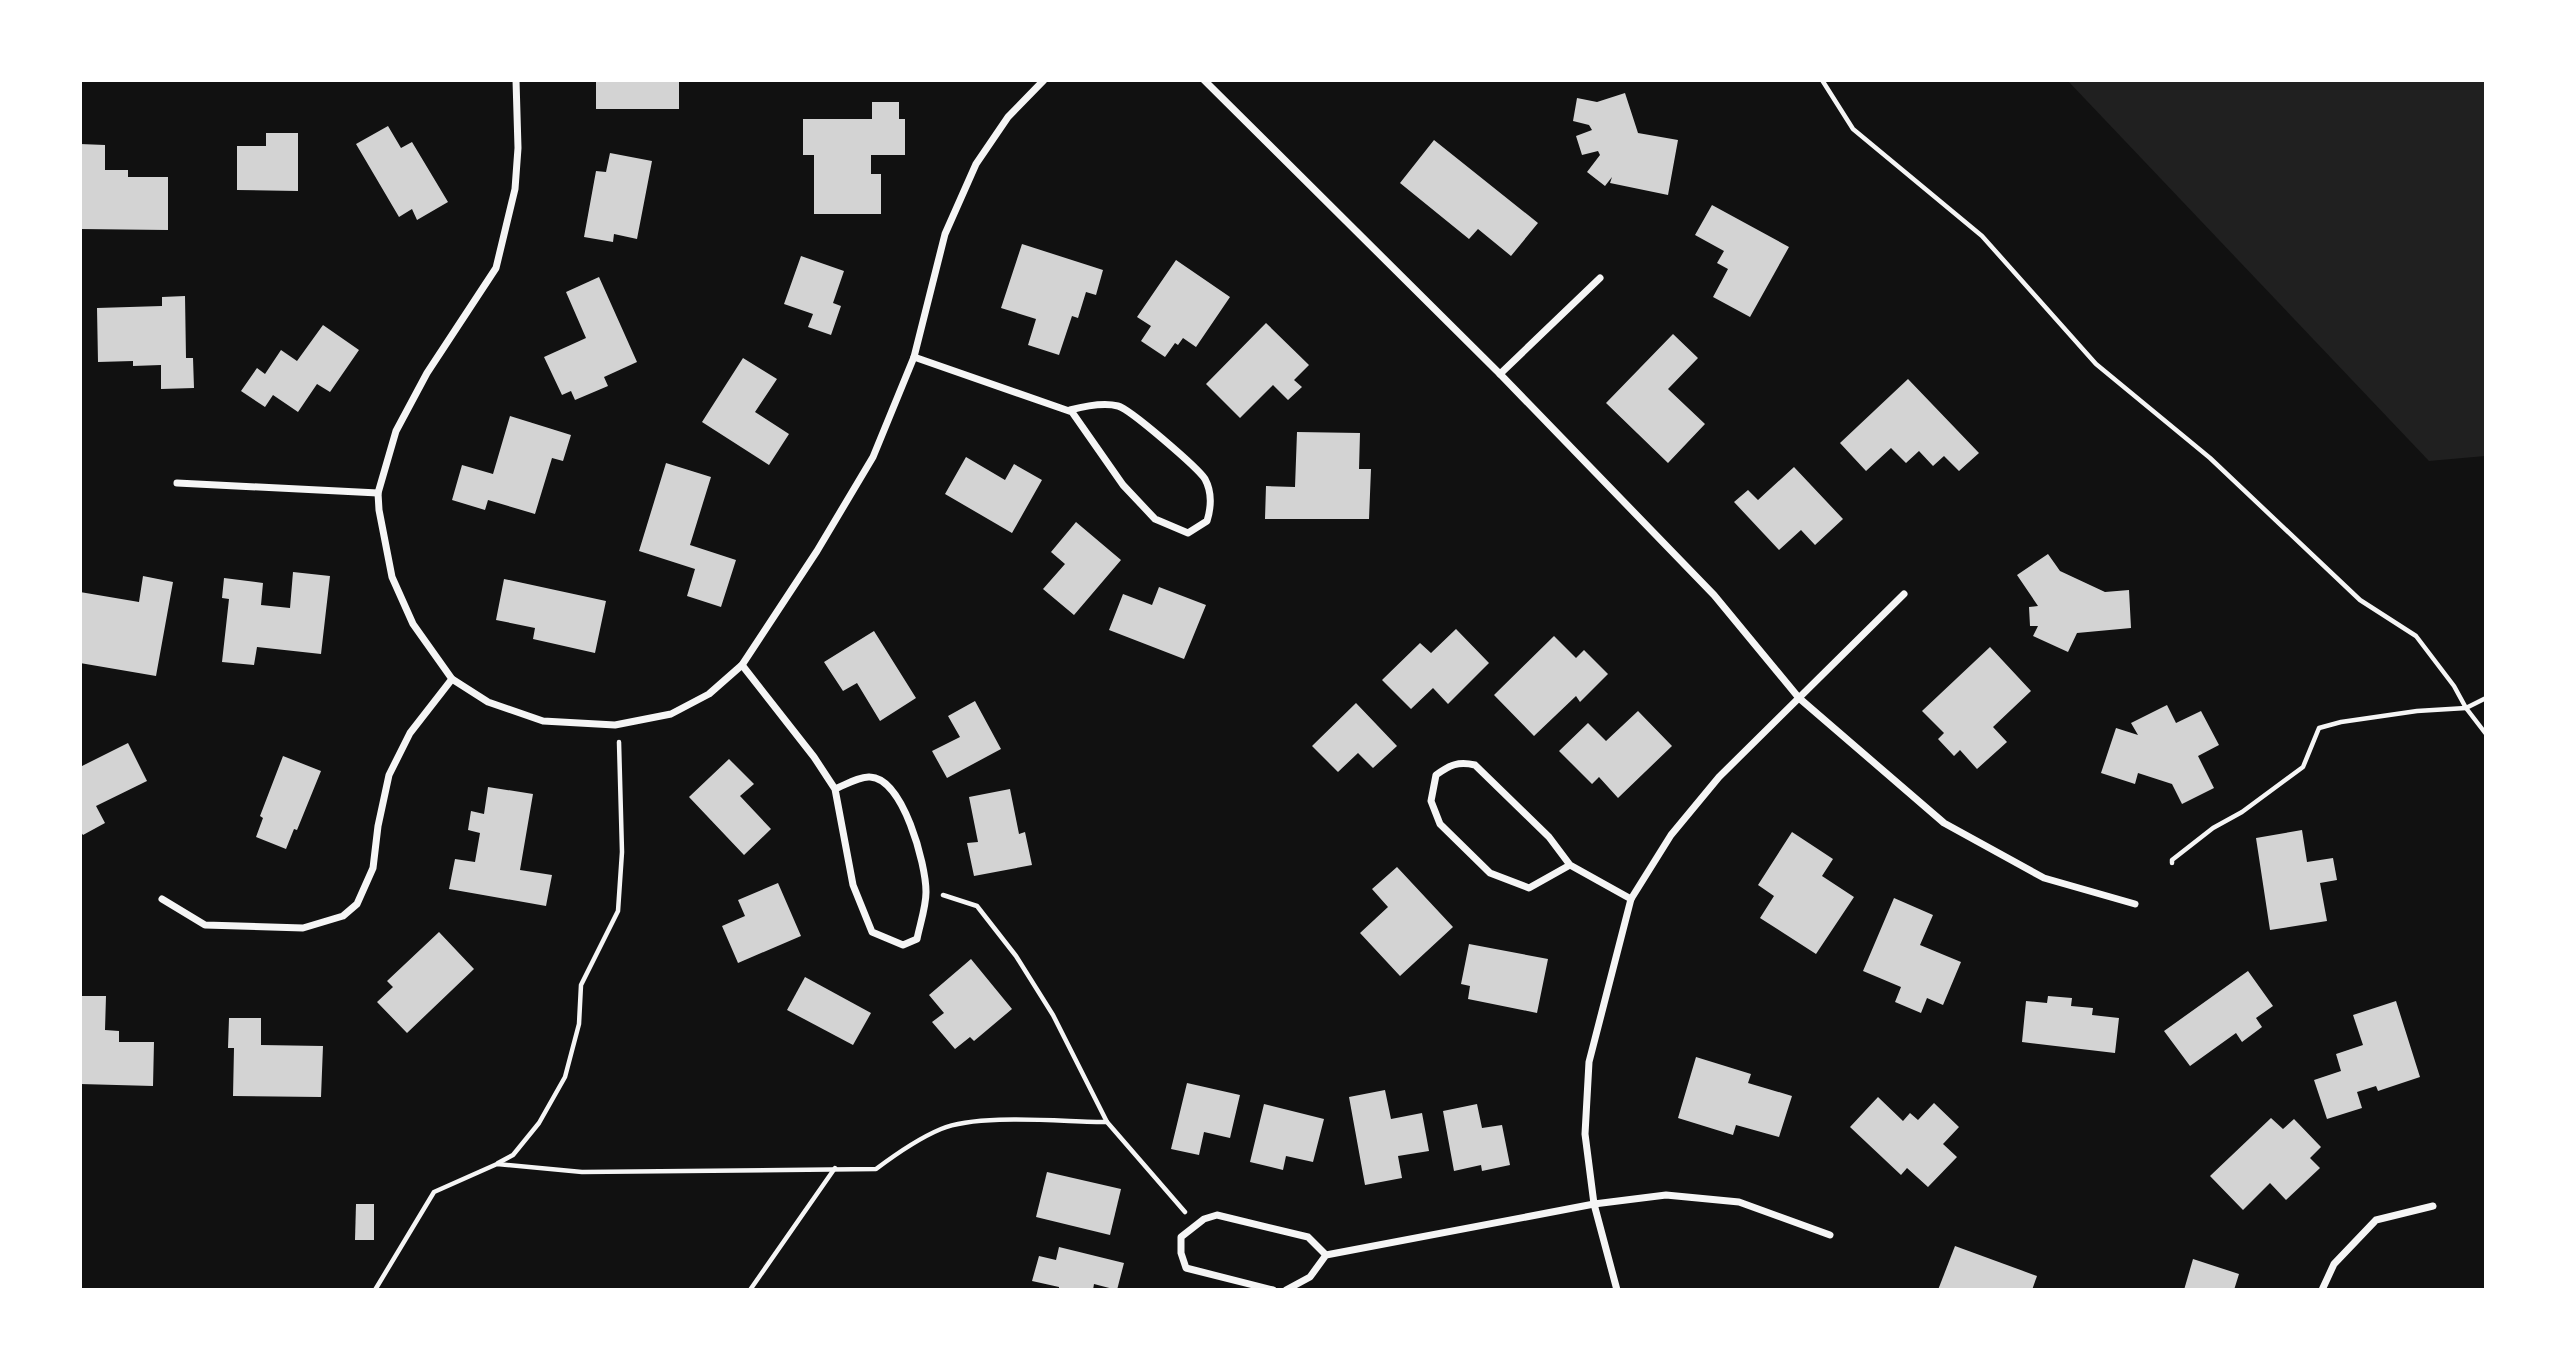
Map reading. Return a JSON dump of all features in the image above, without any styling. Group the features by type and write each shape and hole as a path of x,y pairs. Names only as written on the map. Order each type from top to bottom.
{"street":[{"path":"516,80 518,148 515,189 496,268 427,373 396,431 378,494 379,510 392,577 412,624 452,679 488,702 543,721 615,725 671,714 709,694 742,665 817,551 873,457 914,357 946,234 976,164 1008,117 1044,80"},
{"path":"1204,80 1500,374 1714,595 1799,698 1944,823 2044,878 2136,904"},
{"path":"1500,374 1600,278"},
{"path":"914,357 1072,412 1123,485 1154,519 1188,533 1207,521 1211,506 1205,479 1137,416 1119,406 1090,405 1070,410 1072,412"},
{"path":"177,483 378,494"},
{"path":"1617,1290 1594,1204 1585,1134 1589,1062 1631,900 1671,835 1718,777 1904,594"},
{"path":"742,665 814,757 835,789 853,885 872,932 903,945 917,939 926,889 911,827 897,794 884,781 869,776 835,789"},
{"path":"162,899 205,925 303,928 343,916 357,904 373,868 378,826 389,775 410,733 452,679"},
{"path":"1570,865 1529,888 1490,873 1440,824 1431,801 1436,775 1449,765 1463,762 1475,765 1549,837 1570,865 1631,900"},
{"path":"1286,1290 1310,1277 1326,1255 1594,1204 1666,1195 1738,1202 1830,1235"},
{"path":"2322,1290 2333,1264 2376,1220 2433,1206"},
{"path":"1273,1290 1186,1268 1181,1253 1181,1237 1195,1224 1217,1215 1308,1237 1326,1255"}],"path":[{"path":"1822,80 1853,129 1982,236 2096,365 2210,458 2360,600 2416,636 2486,734"},
{"path":"2172,863 2172,860 2213,828 2242,812 2303,767 2319,728 2417,710 2466,708 2486,698"},
{"path":"375,1290 434,1192 513,1155 539,1124 565,1077 579,1024 581,985 618,911 622,852 620,751 615,725"},
{"path":"926,889 977,906 1016,956 1053,1015 1107,1122 1195,1224"},
{"path":"498,1164 582,1172 876,1169 942,1128 977,1120 1107,1122"},
{"path":"750,1290 835,1168"}],"shaded area":[{"path":"2068,81 2485,81 2485,456 2429,461"}],"building":[{"path":"596,80 679,80 679,109 596,109"},
{"path":"1625,93 1638,133 1678,140 1668,195 1610,183 1612,177 1605,186 1587,172 1600,155 1598,151 1582,155 1576,136 1592,130 1589,125 1573,121 1577,98 1597,102"},
{"path":"872,102 899,102 899,119 905,119 905,155 871,155 871,174 881,174 881,214 814,214 814,155 803,155 803,119 872,119"},
{"path":"388,126 401,148 412,142 448,202 417,220 412,209 399,217 356,144"},
{"path":"266,133 298,133 298,191 237,190 237,146 266,146"},
{"path":"1434,140 1538,223 1511,256 1478,229 1469,239 1400,183"},
{"path":"80,144 105,145 105,170 128,170 128,177 168,177 168,230 80,229"},
{"path":"610,153 652,161 637,239 614,234 613,242 584,237 596,171 606,172"},
{"path":"1712,205 1789,247 1750,317 1713,297 1728,269 1717,263 1724,251 1695,235"},
{"path":"1022,244 1103,270 1096,295 1086,292 1078,318 1072,316 1059,355 1028,345 1036,319 1001,308"},
{"path":"801,256 844,271 833,303 841,306 831,335 808,327 813,314 784,304"},
{"path":"1176,260 1230,297 1196,347 1183,338 1178,345 1175,343 1165,357 1141,341 1151,326 1137,317"},
{"path":"599,277 637,362 604,377 608,386 575,400 571,391 562,395 544,357 586,338 566,292"},
{"path":"185,296 186,358 193,358 194,388 161,389 161,365 133,366 133,361 98,362 97,308 162,306 162,297"},
{"path":"1266,323 1309,365 1294,380 1302,387 1288,400 1273,385 1240,418 1206,384"},
{"path":"323,325 359,350 330,392 317,384 298,412 273,395 265,407 241,391 257,368 265,374 281,350 297,361"},
{"path":"1673,334 1698,358 1668,389 1705,424 1668,463 1606,403"},
{"path":"743,358 777,379 755,412 789,434 769,465 702,422"},
{"path":"1908,379 1979,453 1959,471 1944,456 1933,466 1919,451 1906,463 1891,448 1866,471 1840,443"},
{"path":"510,416 571,435 563,461 552,458 535,514 488,500 485,510 452,500 462,465 493,474"},
{"path":"1297,432 1360,433 1359,469 1371,469 1369,519 1265,519 1266,486 1295,487"},
{"path":"966,457 1005,480 1014,464 1042,480 1012,533 945,494"},
{"path":"666,463 711,477 690,545 736,560 721,607 687,596 695,569 639,551"},
{"path":"1794,467 1843,519 1815,545 1801,530 1779,550 1734,502 1748,490 1758,500"},
{"path":"1076,522 1121,560 1074,615 1043,589 1065,564 1051,552"},
{"path":"2048,554 2060,571 2105,592 2129,590 2131,628 2077,633 2068,652 2033,636 2038,626 2030,626 2029,607 2038,606 2017,575"},
{"path":"293,572 330,576 321,654 257,647 254,665 222,662 229,599 222,598 224,578 263,583 261,605 290,608"},
{"path":"143,576 173,582 156,676 80,663 80,592 139,602"},
{"path":"504,579 606,601 595,653 533,639 535,628 496,620"},
{"path":"1159,587 1206,605 1184,659 1109,630 1123,594 1152,605"},
{"path":"1456,629 1489,663 1448,704 1433,688 1411,709 1382,680 1420,643 1431,653"},
{"path":"874,631 916,698 880,721 857,683 843,691 824,662"},
{"path":"1554,636 1576,658 1584,650 1608,674 1580,702 1576,696 1534,736 1494,695"},
{"path":"1990,647 2031,691 1993,727 2007,742 1977,769 1960,750 1954,756 1938,739 1944,733 1922,711"},
{"path":"975,701 1001,749 947,778 932,751 960,737 948,716"},
{"path":"1356,703 1397,746 1373,768 1358,753 1338,772 1312,746"},
{"path":"2167,705 2176,723 2201,711 2219,745 2198,756 2214,788 2182,804 2172,784 2138,773 2135,784 2101,773 2116,728 2138,735 2131,723"},
{"path":"1638,711 1672,746 1618,798 1599,777 1592,784 1559,751 1588,723 1606,741"},
{"path":"128,743 147,781 96,806 105,823 83,835 80,831 80,767"},
{"path":"283,756 321,771 297,830 294,829 286,849 256,837 263,818 260,816"},
{"path":"729,759 754,784 740,796 771,829 744,855 689,797"},
{"path":"488,787 533,794 520,870 552,875 546,906 449,889 455,859 475,862 480,833 468,830 471,811 484,814"},
{"path":"1010,789 1019,834 1025,832 1032,865 974,876 967,843 978,842 969,797"},
{"path":"2302,830 2307,862 2333,858 2337,880 2320,883 2327,921 2270,930 2256,838"},
{"path":"1792,832 1833,859 1822,876 1854,897 1816,954 1760,918 1774,896 1758,885"},
{"path":"1397,867 1453,927 1400,976 1360,933 1388,907 1372,889"},
{"path":"778,883 801,936 738,963 722,926 745,916 738,900"},
{"path":"1894,898 1933,915 1920,945 1961,962 1943,1005 1927,998 1921,1013 1895,1002 1901,987 1863,971"},
{"path":"439,932 474,969 407,1033 377,1002 393,987 387,981"},
{"path":"1469,944 1548,959 1537,1013 1468,999 1470,986 1461,984"},
{"path":"971,959 1012,1009 974,1041 970,1037 955,1049 932,1022 944,1013 929,995"},
{"path":"2248,971 2273,1006 2256,1018 2262,1027 2242,1042 2236,1033 2190,1066 2164,1031"},
{"path":"805,977 871,1013 853,1045 787,1010"},
{"path":"80,996 106,996 105,1030 119,1031 119,1042 154,1042 153,1086 80,1084"},
{"path":"2048,996 2072,998 2071,1006 2093,1008 2092,1015 2119,1018 2115,1053 2022,1042 2026,1001 2047,1003"},
{"path":"2396,1001 2420,1077 2378,1091 2376,1086 2357,1092 2362,1108 2327,1119 2314,1080 2341,1071 2336,1054 2363,1045 2353,1015"},
{"path":"229,1018 261,1018 261,1045 323,1046 321,1097 233,1096 234,1048 228,1048"},
{"path":"1696,1057 1751,1074 1748,1083 1792,1096 1779,1137 1736,1125 1733,1135 1678,1118"},
{"path":"1187,1083 1240,1095 1230,1138 1204,1132 1199,1155 1171,1149"},
{"path":"1385,1090 1391,1119 1422,1113 1429,1151 1398,1156 1402,1178 1365,1185 1349,1097"},
{"path":"1878,1097 1903,1121 1910,1113 1918,1120 1934,1103 1959,1127 1943,1144 1957,1157 1928,1187 1907,1168 1901,1175 1850,1127"},
{"path":"1264,1104 1324,1119 1313,1162 1286,1156 1283,1170 1250,1162"},
{"path":"1477,1104 1482,1128 1502,1125 1510,1165 1482,1171 1481,1165 1454,1171 1443,1111"},
{"path":"2271,1118 2283,1129 2294,1119 2321,1147 2310,1158 2320,1168 2286,1200 2270,1183 2243,1210 2210,1176"},
{"path":"1047,1172 1121,1189 1110,1235 1036,1217"},
{"path":"356,1204 374,1204 374,1240 355,1240"},
{"path":"1955,1246 2037,1276 2032,1290 1938,1290"},
{"path":"1059,1247 1124,1263 1117,1290 1094,1284 1093,1290 1059,1290 1059,1287 1032,1281 1039,1256 1056,1260"},
{"path":"2193,1259 2239,1274 2234,1290 2184,1290"}]}
